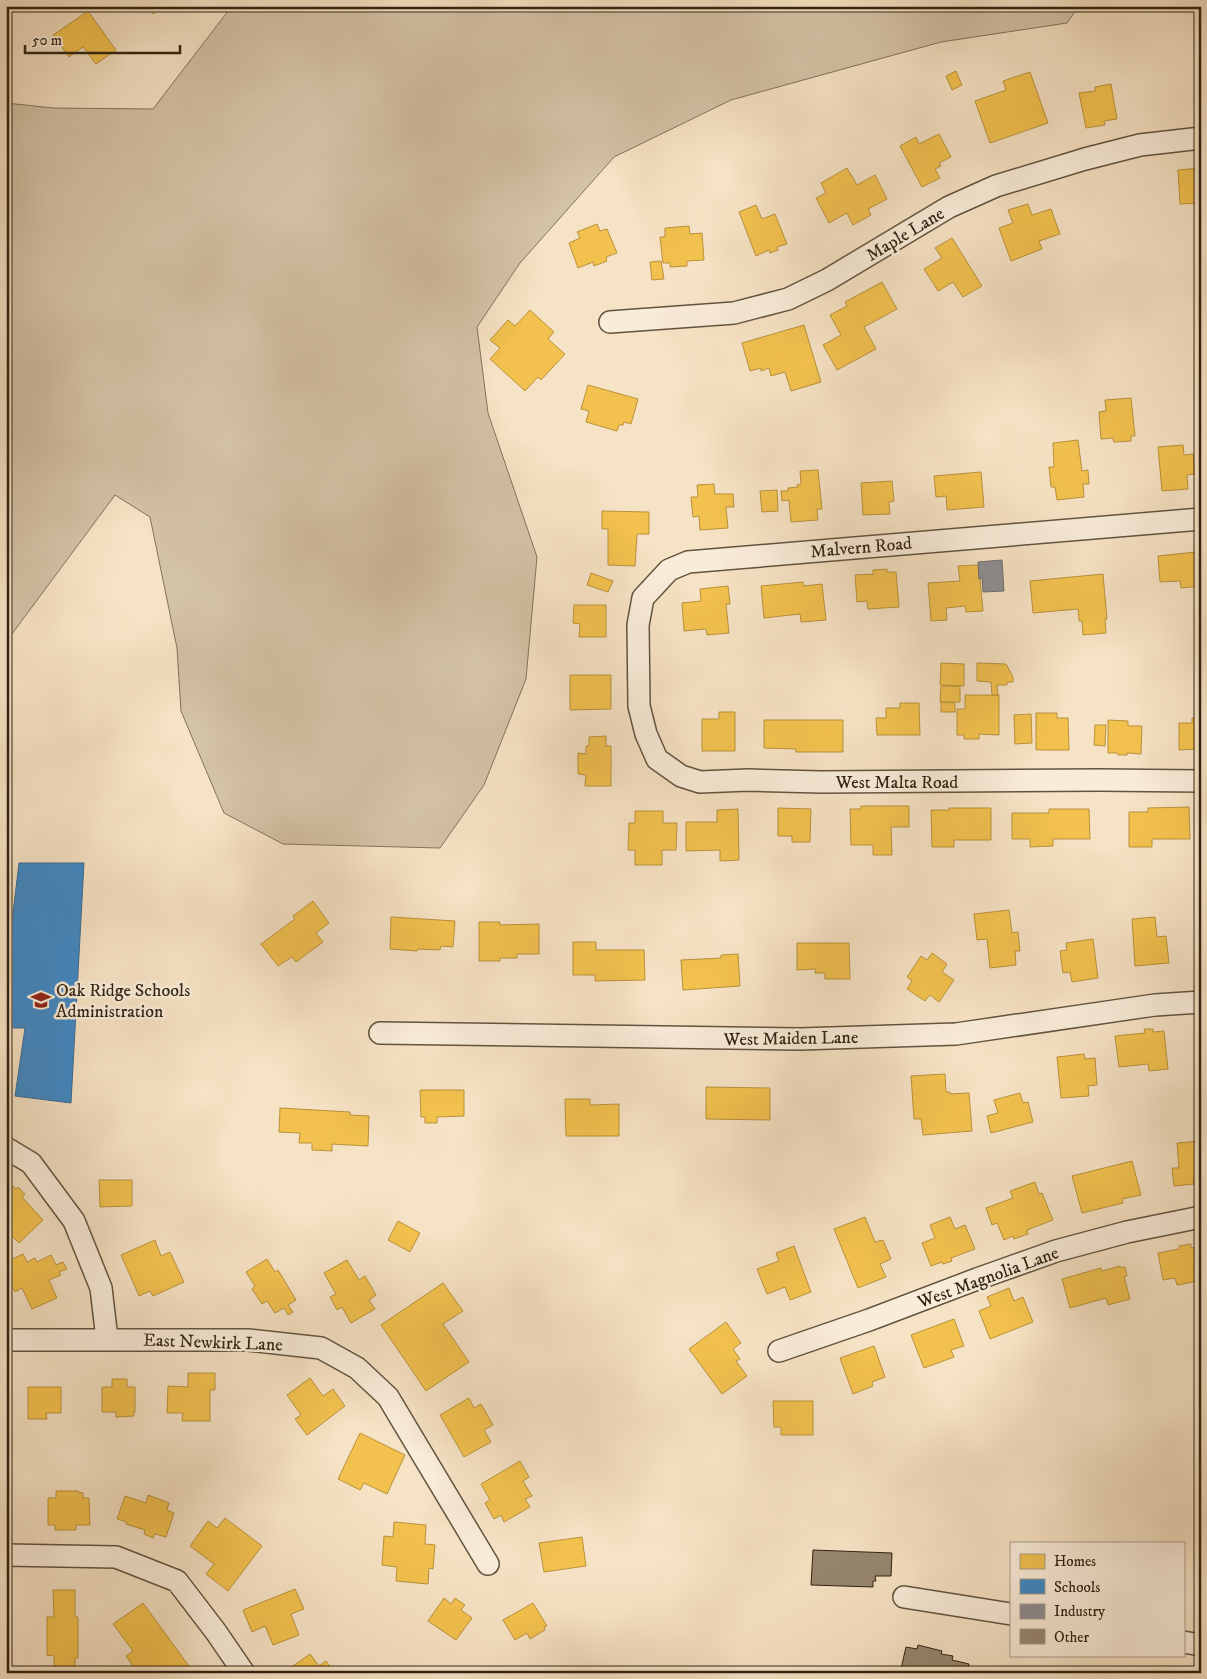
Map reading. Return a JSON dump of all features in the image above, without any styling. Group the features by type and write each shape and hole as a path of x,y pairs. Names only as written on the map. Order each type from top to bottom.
{"street":[{"name":"Maple Lane","path":"610,322 734,313 788,299 826,280 949,207 996,186 1085,158 1140,146 1201,138"},
{"name":"Malvern Road","path":"639,706 638,625 643,598 669,570 688,562 1201,519"},
{"name":"West Malta Road","path":"639,706 646,734 657,759 681,776 700,782 748,780 821,782 1201,781"},
{"name":"West Maiden Lane","path":"380,1033 800,1039 956,1034 1146,1006 1201,1002"},
{"path":"6,1148 31,1163 74,1221 102,1288 107,1339"},
{"name":"West Magnolia Lane","path":"779,1351 1056,1251 1127,1232 1201,1217"},
{"name":"East Newkirk Lane","path":"6,1340 248,1340 321,1348 357,1368 388,1397 488,1564"},
{"path":"6,1555 116,1557 177,1581 216,1632 244,1673"},
{"path":"904,1597 1010,1614"},
{"path":"1184,1642 1201,1645"}],"shaded area":[{"path":"232,6 1079,6 1067,23 941,42 731,100 614,157 520,263 477,327 488,413 537,557 526,679 484,785 440,848 283,844 224,813 181,711 177,648 150,517 115,495 6,642 6,103 53,108 153,109"}],"building: Homes":[{"path":"6,6 23,6 6,16"},
{"path":"138,6 158,6 154,14"},
{"path":"88,11 116,50 96,64 83,47 69,57 53,35"},
{"path":"956,71 962,85 952,90 946,76"},
{"path":"1030,72 1048,123 990,143 975,101 1006,90 1003,81"},
{"path":"1111,84 1117,119 1104,121 1105,125 1086,128 1079,93 1095,91 1095,87"},
{"path":"939,134 951,157 939,163 941,166 935,169 940,178 922,187 900,146 916,137 919,144"},
{"path":"847,168 857,185 875,175 887,199 868,209 871,215 853,225 847,213 829,223 816,198 826,193 821,183"},
{"path":"1201,168 1201,203 1180,204 1178,170"},
{"path":"1028,204 1032,215 1051,209 1060,234 1039,241 1042,249 1011,261 999,228 1013,223 1008,210"},
{"path":"756,205 762,219 775,214 787,244 777,247 778,250 770,253 769,250 756,256 739,212"},
{"path":"597,224 600,231 607,229 617,253 606,257 607,261 594,266 593,262 578,268 569,243 580,238 577,232"},
{"path":"689,226 690,234 702,233 704,260 687,261 687,266 670,267 670,263 663,263 660,237 665,237 665,228"},
{"path":"952,238 982,286 963,297 953,282 938,291 924,269 942,258 935,248"},
{"path":"661,261 664,279 652,280 650,262"},
{"path":"882,282 897,309 864,327 876,349 837,370 823,345 841,335 830,315 847,306 845,302"},
{"path":"530,310 554,332 548,339 565,354 541,380 538,377 525,391 490,359 500,348 490,340 508,320 515,326"},
{"path":"804,325 821,382 791,391 785,372 771,376 769,368 761,371 761,368 750,371 742,343"},
{"path":"588,385 638,399 631,424 624,422 623,425 619,425 617,431 586,422 589,411 581,409"},
{"path":"1131,398 1135,436 1131,436 1131,441 1114,442 1113,438 1101,439 1099,412 1106,411 1105,400"},
{"path":"1078,440 1082,471 1088,470 1089,484 1083,484 1084,497 1057,500 1055,487 1051,487 1049,467 1054,467 1053,443"},
{"path":"1183,445 1184,455 1193,454 1195,474 1187,475 1188,489 1162,491 1158,447"},
{"path":"818,470 822,509 817,509 818,520 791,522 789,500 782,501 781,491 788,491 788,488 798,487 797,485 801,484 800,471"},
{"path":"981,472 984,507 947,510 946,496 936,497 934,476"},
{"path":"892,481 894,501 889,502 890,514 863,515 861,483"},
{"path":"714,484 715,494 733,494 734,507 726,507 728,528 700,530 699,516 693,517 691,497 698,497 697,485"},
{"path":"777,490 778,511 762,512 760,491"},
{"path":"602,511 649,512 649,534 637,534 635,566 608,565 608,529 602,529"},
{"path":"1196,548 1201,548 1201,586 1181,588 1180,581 1160,582 1158,556 1196,552"},
{"path":"978,565 983,611 966,612 965,606 946,608 947,620 931,621 928,583 960,581 958,566"},
{"path":"887,569 887,572 896,572 899,607 868,609 867,601 857,602 855,575 873,574 873,570"},
{"path":"591,573 613,581 608,592 587,585"},
{"path":"1103,574 1107,619 1105,619 1106,633 1083,635 1082,621 1079,621 1078,609 1033,613 1030,581"},
{"path":"803,582 804,586 822,584 826,620 801,622 800,614 764,618 761,586"},
{"path":"728,586 730,604 726,604 729,633 707,635 706,629 684,631 682,603 701,601 700,589"},
{"path":"574,605 606,605 606,637 579,637 580,624 573,623"},
{"path":"941,663 964,664 964,686 940,685"},
{"path":"977,663 1006,664 1013,677 1013,682 1007,682 1007,685 997,685 998,695 992,695 991,682 977,681"},
{"path":"570,675 611,675 611,709 570,710"},
{"path":"941,686 960,686 960,702 940,702"},
{"path":"965,695 999,695 999,735 979,734 979,739 964,739 964,735 957,735 957,709 965,709"},
{"path":"941,702 955,703 955,712 941,712"},
{"path":"900,703 919,703 920,735 877,735 876,718 886,718 886,708 900,708"},
{"path":"719,712 735,712 735,751 702,751 702,719 719,719"},
{"path":"1036,713 1057,713 1057,718 1068,718 1069,750 1036,750"},
{"path":"1031,714 1032,743 1015,744 1014,715"},
{"path":"1192,718 1201,718 1201,749 1179,750 1179,723 1192,723"},
{"path":"764,720 843,720 843,752 796,752 796,749 764,748"},
{"path":"1108,720 1128,721 1128,726 1142,726 1141,754 1127,753 1127,755 1118,755 1118,753 1108,753"},
{"path":"1095,725 1106,725 1105,746 1094,745"},
{"path":"606,736 606,746 611,746 611,786 585,786 586,775 578,774 578,753 586,754 586,746 589,746 589,737"},
{"path":"861,806 909,806 909,827 891,827 892,855 873,855 873,845 851,845 850,809 861,809"},
{"path":"1189,807 1190,839 1152,839 1152,847 1129,847 1129,812 1148,812 1148,808"},
{"path":"778,808 811,809 810,842 792,842 792,836 778,836"},
{"path":"949,808 991,808 991,840 954,840 954,847 932,847 931,810 949,810"},
{"path":"738,809 739,860 720,861 720,850 686,851 686,822 717,822 717,810"},
{"path":"1049,809 1089,809 1090,839 1053,839 1053,846 1030,847 1030,839 1012,839 1012,813 1049,813"},
{"path":"635,811 663,811 663,823 677,823 676,850 662,850 662,865 635,865 635,850 628,850 629,823 635,823"},
{"path":"313,901 329,923 316,933 323,942 296,962 292,957 278,966 261,944 295,919 293,916"},
{"path":"1009,910 1012,933 1018,932 1020,951 1015,951 1016,965 990,968 987,939 977,940 974,914"},
{"path":"391,917 455,921 453,947 441,946 440,950 418,949 417,951 390,949"},
{"path":"1155,917 1157,937 1166,936 1169,963 1135,966 1132,919"},
{"path":"479,922 500,922 500,925 539,924 539,954 517,954 517,958 500,958 500,961 479,961"},
{"path":"1093,939 1098,978 1072,982 1070,972 1063,973 1060,951 1067,950 1066,943"},
{"path":"573,942 596,942 596,950 644,950 645,980 595,981 595,975 573,975"},
{"path":"797,943 849,943 850,979 825,979 825,973 815,973 816,969 797,970"},
{"path":"932,953 947,964 942,972 954,980 939,1002 930,995 925,1001 907,989 912,981 907,977 921,956 927,960"},
{"path":"738,954 740,986 683,990 681,960 721,958 721,955"},
{"path":"1144,1029 1153,1029 1153,1032 1164,1031 1168,1069 1149,1071 1148,1064 1119,1067 1115,1036 1145,1033"},
{"path":"1084,1054 1085,1059 1095,1058 1097,1085 1088,1086 1089,1096 1061,1098 1057,1057"},
{"path":"945,1074 946,1092 950,1092 950,1094 969,1093 972,1131 923,1135 921,1119 914,1119 911,1076"},
{"path":"706,1087 770,1088 770,1120 706,1119"},
{"path":"420,1090 464,1090 464,1116 437,1117 437,1123 425,1123 425,1117 421,1117"},
{"path":"1020,1093 1023,1103 1028,1102 1033,1122 991,1133 987,1116 998,1113 994,1100"},
{"path":"565,1099 590,1099 590,1105 619,1104 619,1136 566,1136"},
{"path":"280,1108 350,1112 350,1115 369,1116 368,1146 332,1144 332,1151 312,1150 312,1143 299,1143 300,1133 279,1132"},
{"path":"1200,1141 1201,1178 1193,1179 1194,1184 1174,1186 1172,1168 1179,1168 1177,1143"},
{"path":"1132,1161 1141,1195 1122,1199 1123,1203 1082,1213 1072,1176"},
{"path":"6,1179 16,1189 18,1187 25,1194 22,1197 43,1220 19,1243 6,1230"},
{"path":"99,1180 132,1180 132,1206 100,1207"},
{"path":"1035,1182 1039,1194 1042,1193 1053,1220 1027,1230 1028,1234 1014,1239 1013,1236 1004,1240 997,1223 992,1225 986,1208 1013,1198 1010,1191"},
{"path":"865,1217 875,1242 883,1240 891,1259 880,1264 886,1277 858,1288 834,1229"},
{"path":"950,1217 955,1229 965,1225 975,1249 951,1258 952,1261 931,1266 922,1243 935,1238 930,1225"},
{"path":"398,1221 420,1233 410,1252 388,1240"},
{"path":"155,1240 161,1256 170,1252 184,1282 153,1296 150,1291 139,1296 121,1255"},
{"path":"1191,1244 1191,1248 1201,1246 1201,1274 1197,1275 1198,1281 1177,1285 1175,1278 1163,1280 1158,1253 1179,1249 1179,1246"},
{"path":"794,1246 811,1292 790,1300 785,1287 767,1294 757,1269 779,1261 776,1253"},
{"path":"23,1254 27,1262 35,1258 37,1262 51,1255 56,1265 63,1262 67,1269 59,1272 61,1275 49,1280 57,1298 32,1309 22,1288 15,1292 7,1274 10,1272 6,1262"},
{"path":"267,1259 275,1272 278,1270 296,1300 288,1305 293,1312 288,1315 284,1308 275,1313 267,1301 262,1304 252,1289 255,1286 246,1272"},
{"path":"347,1260 359,1280 365,1276 376,1295 369,1300 375,1309 351,1323 342,1307 337,1310 330,1297 336,1294 324,1273"},
{"path":"1120,1266 1121,1268 1125,1267 1127,1276 1124,1277 1130,1299 1108,1305 1106,1298 1070,1308 1062,1279 1101,1268 1102,1271"},
{"path":"443,1283 463,1311 443,1324 469,1362 426,1391 381,1325"},
{"path":"1009,1288 1014,1301 1023,1297 1033,1322 990,1339 979,1311 991,1306 987,1297"},
{"path":"954,1319 964,1346 951,1350 954,1357 924,1368 911,1335"},
{"path":"726,1322 741,1343 733,1349 740,1359 736,1361 747,1376 722,1394 689,1349"},
{"path":"874,1346 885,1377 872,1382 873,1386 853,1394 840,1358"},
{"path":"188,1373 215,1373 215,1390 210,1390 210,1421 182,1421 183,1413 167,1413 168,1386 188,1387"},
{"path":"310,1378 323,1396 333,1389 345,1406 307,1435 295,1419 301,1415 287,1395"},
{"path":"112,1379 127,1379 127,1387 135,1387 134,1416 116,1417 116,1412 102,1412 102,1387 112,1387"},
{"path":"28,1387 61,1387 61,1413 46,1413 47,1419 28,1419"},
{"path":"469,1398 474,1408 481,1404 493,1425 484,1430 491,1442 464,1457 440,1415"},
{"path":"773,1401 813,1401 813,1435 781,1435 781,1427 774,1427"},
{"path":"360,1433 405,1455 387,1494 364,1483 360,1490 338,1479"},
{"path":"520,1461 529,1477 523,1481 532,1496 525,1499 530,1507 504,1522 501,1515 494,1519 485,1503 490,1500 481,1484"},
{"path":"6,1487 9,1487 9,1526 6,1526"},
{"path":"56,1491 78,1491 83,1493 83,1498 89,1498 90,1525 76,1525 76,1530 55,1530 55,1525 48,1525 48,1498 56,1498"},
{"path":"148,1495 169,1503 167,1510 174,1513 166,1537 155,1534 153,1538 144,1534 145,1530 117,1519 125,1496 146,1503"},
{"path":"225,1518 262,1546 228,1591 206,1574 214,1564 190,1546 208,1521 217,1528"},
{"path":"394,1522 426,1525 425,1544 435,1545 433,1569 429,1568 428,1584 396,1581 397,1567 382,1565 384,1536 393,1537"},
{"path":"582,1537 586,1566 544,1572 539,1543"},
{"path":"295,1589 304,1609 291,1614 299,1635 273,1645 265,1626 252,1632 243,1610"},
{"path":"53,1590 75,1590 75,1617 78,1617 78,1658 75,1658 75,1673 54,1673 54,1656 47,1655 47,1617 54,1617"},
{"path":"444,1598 451,1604 455,1598 465,1605 461,1610 472,1618 456,1640 428,1621"},
{"path":"143,1603 194,1673 156,1673 152,1668 146,1673 138,1673 126,1656 133,1651 113,1624"},
{"path":"533,1603 547,1626 544,1627 545,1630 530,1639 527,1633 515,1640 503,1620"},
{"path":"310,1654 319,1666 326,1661 335,1673 283,1673"}],"building: Schools":[{"name":"Oak Ridge Schools Administration","path":"19,863 84,863 71,1103 15,1096 25,1028 6,1028 6,972"}],"building: Industry":[{"path":"1002,560 1004,591 983,592 982,578 979,579 978,562"}],"building: Other":[{"path":"813,1550 892,1553 891,1576 875,1576 876,1581 873,1581 873,1587 811,1585"},
{"path":"918,1645 942,1651 941,1654 953,1656 952,1660 969,1664 967,1673 900,1673 906,1647 917,1649"}],"place":[{"name":"Oak Ridge Schools Administration","path":"41,1000"}]}
